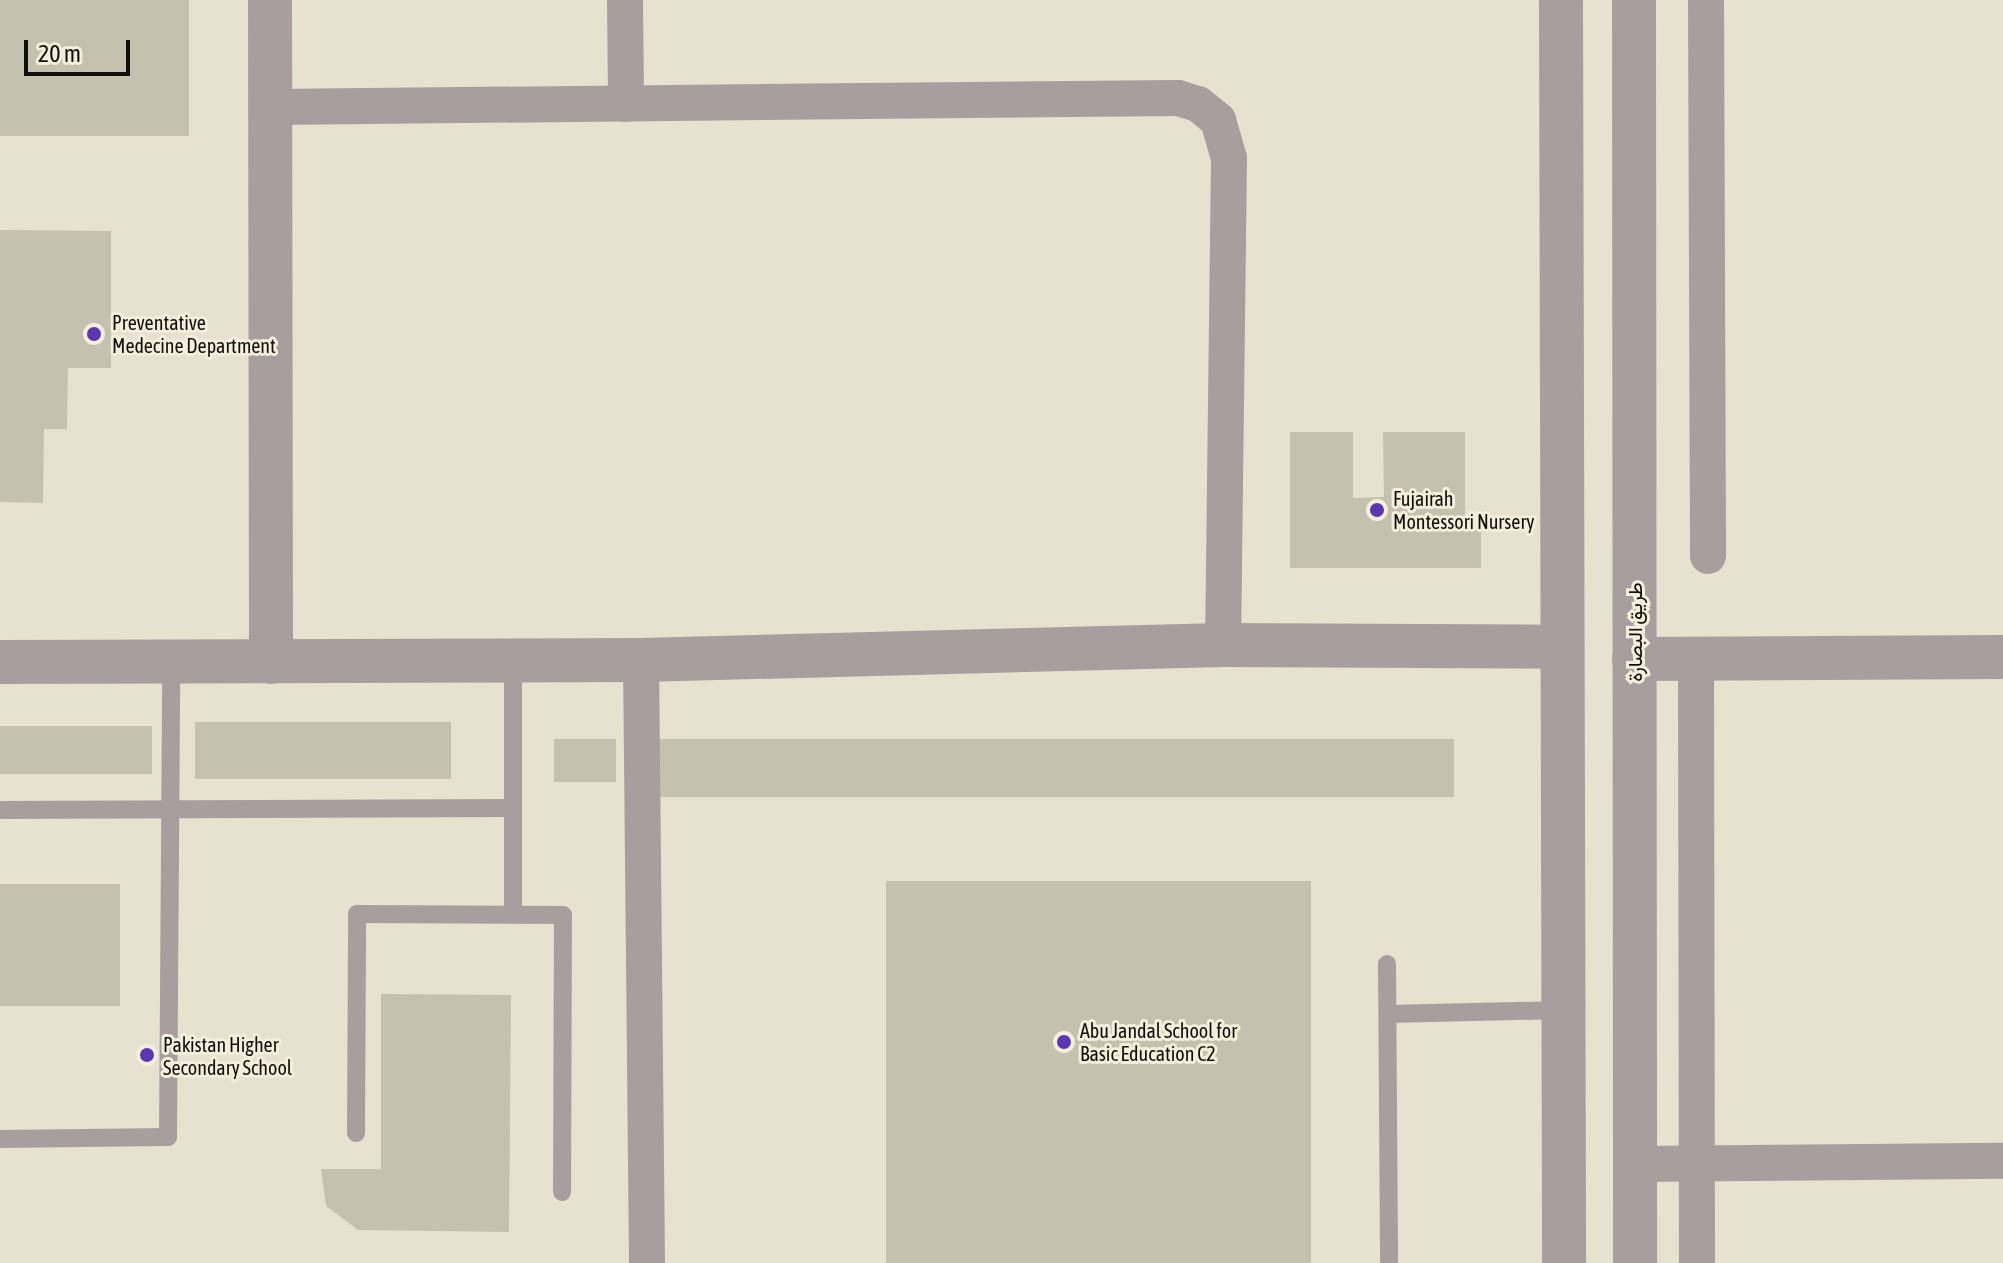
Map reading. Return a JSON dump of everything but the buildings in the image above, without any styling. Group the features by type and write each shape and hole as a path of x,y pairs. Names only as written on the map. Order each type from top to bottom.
{"street":[{"path":"270,0 271,662"},
{"path":"625,0 626,104"},
{"path":"1561,0 1564,1263"},
{"name":"طريق البصارة","path":"1634,0 1635,1263"},
{"path":"1706,0 1708,556"},
{"path":"270,107 1178,98 1198,104 1218,120 1229,158 1223,645"},
{"path":"0,662 641,660 1223,645 1562,647"},
{"path":"1634,659 2003,657"},
{"path":"1696,658 1697,1263"},
{"path":"641,660 647,1263"},
{"path":"1636,1164 2003,1161"}],"lane":[{"path":"513,660 513,914"},
{"path":"0,1139 168,1137 171,662"},
{"path":"0,810 513,808"},
{"path":"356,1133 357,914 563,915 562,1192"},
{"path":"1387,964 1389,1263"},
{"path":"1388,1014 1563,1010"}],"place":[{"name":"Preventative Medecine Department","path":"94,334"},
{"name":"Fujairah Montessori Nursery","path":"1377,510"},
{"name":"Abu Jandal School for Basic Education C2","path":"1064,1042"},
{"name":"Pakistan Higher Secondary School","path":"147,1055"}]}
